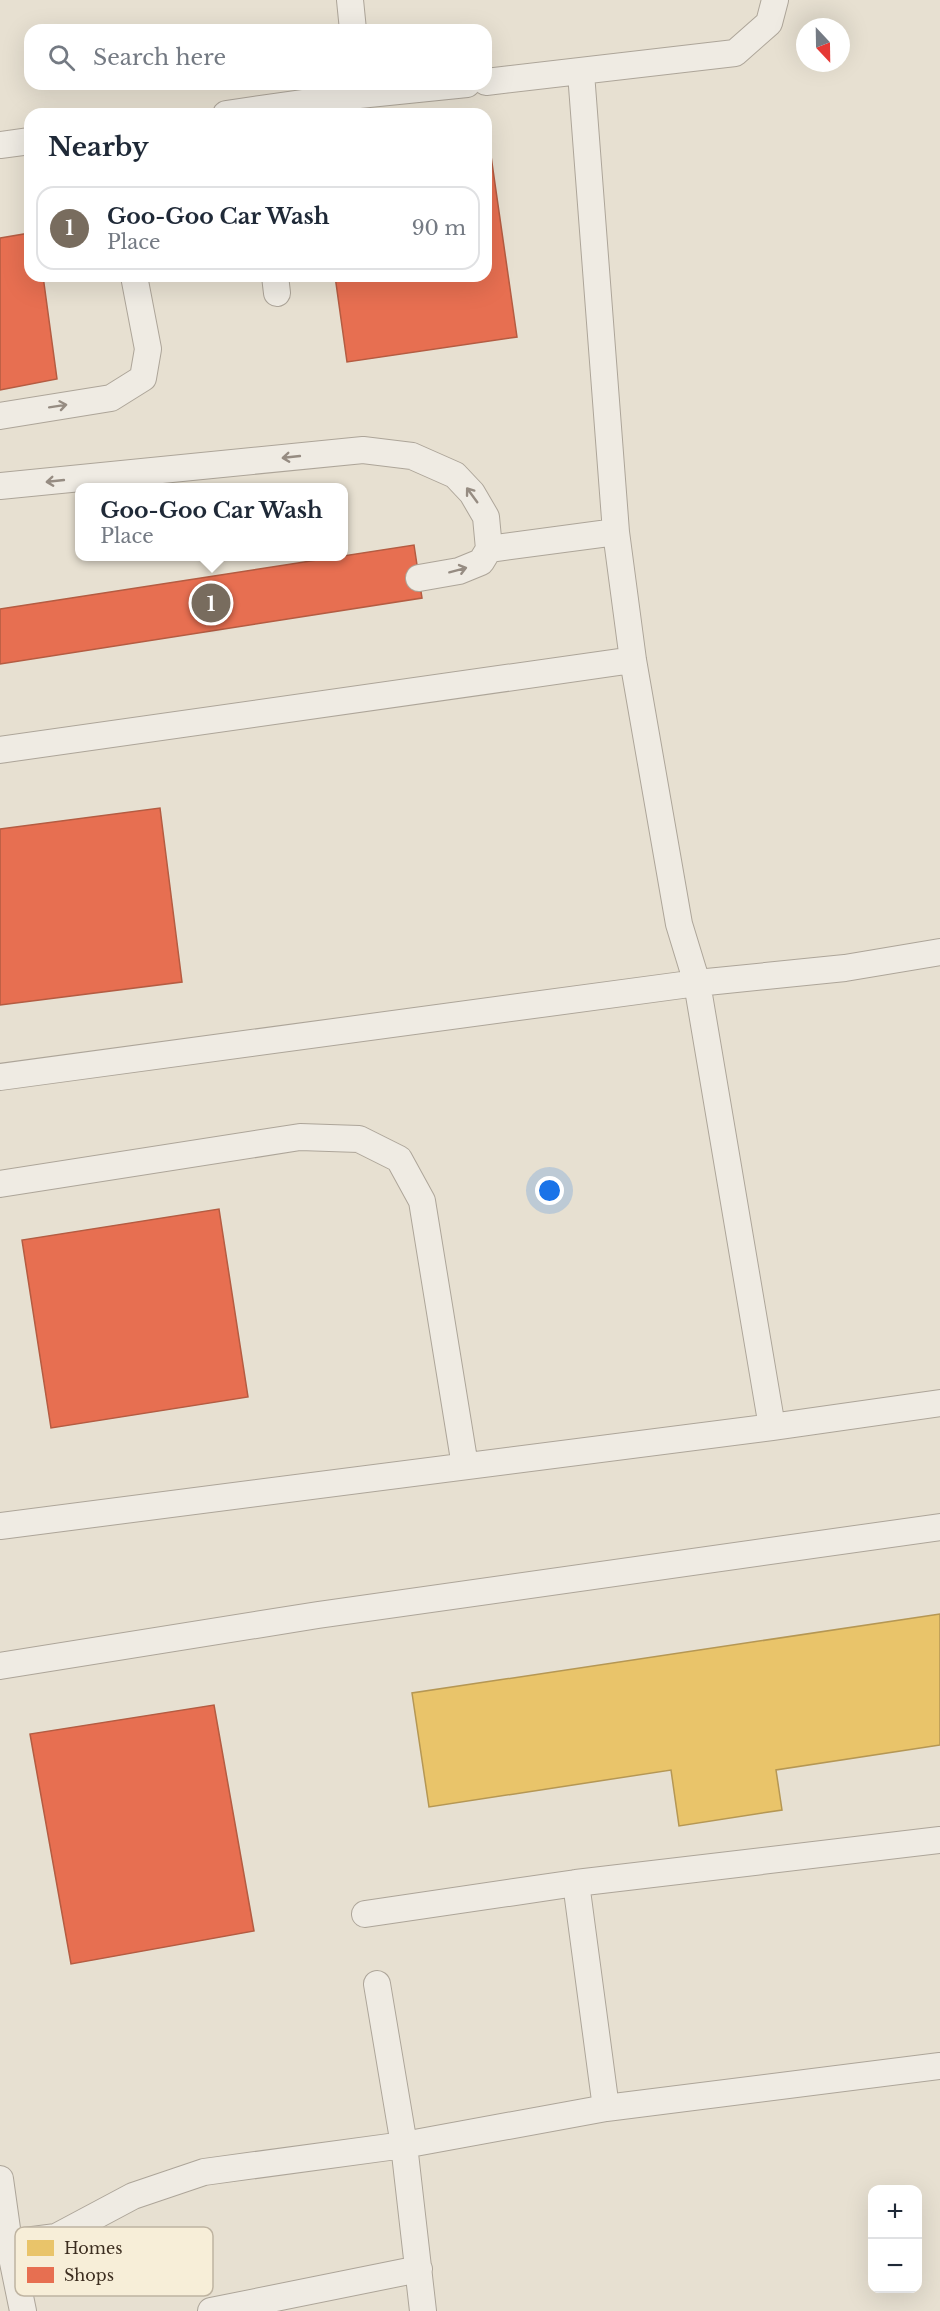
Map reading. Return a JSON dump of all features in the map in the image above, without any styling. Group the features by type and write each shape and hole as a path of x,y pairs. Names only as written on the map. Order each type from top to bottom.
{"lane":[{"path":"350,0 352,24"},
{"path":"492,81 581,73 735,53 769,23 775,0"},
{"path":"581,73 616,532 633,660 679,924 697,983 772,1427"},
{"path":"267,108 353,90"},
{"path":"0,145 24,142"},
{"path":"0,416 111,398 143,378 148,349 135,282"},
{"path":"0,486 363,450 412,456 455,475 472,492 486,517 489,549 482,562 459,571 419,578"},
{"path":"489,549 616,532"},
{"path":"0,750 633,660"},
{"path":"0,1077 697,983 845,968 940,952"},
{"path":"0,1184 300,1137 359,1139 399,1159 422,1201 465,1466"},
{"path":"0,1526 772,1427 940,1403"},
{"path":"0,1666 318,1615 940,1527"},
{"path":"365,1914 576,1883 940,1840"},
{"path":"576,1883 606,2108"},
{"path":"377,1984 404,2145 423,2311"},
{"path":"75,2227 133,2196 204,2172 404,2145 606,2108 940,2066"},
{"path":"0,2179 5,2243 15,2281"},
{"path":"211,2311 419,2270"},
{"path":"19,2296 23,2311"}],"building: Homes":[{"path":"940,1614 940,1745 776,1770 782,1810 679,1826 671,1770 429,1807 412,1693"}],"building: Shops":[{"path":"492,163 517,337 347,362 336,282 492,282"},
{"path":"24,234 24,282 44,282 57,379 0,390 0,238"},
{"path":"414,545 422,598 0,664 0,609 310,561 348,561 348,555"},
{"path":"160,808 182,982 0,1005 0,829"},
{"path":"219,1209 248,1397 51,1428 22,1240"},
{"path":"214,1705 254,1931 71,1964 30,1734"}],"place":[{"name":"Goo-Goo Car Wash","path":"211,603"}]}
